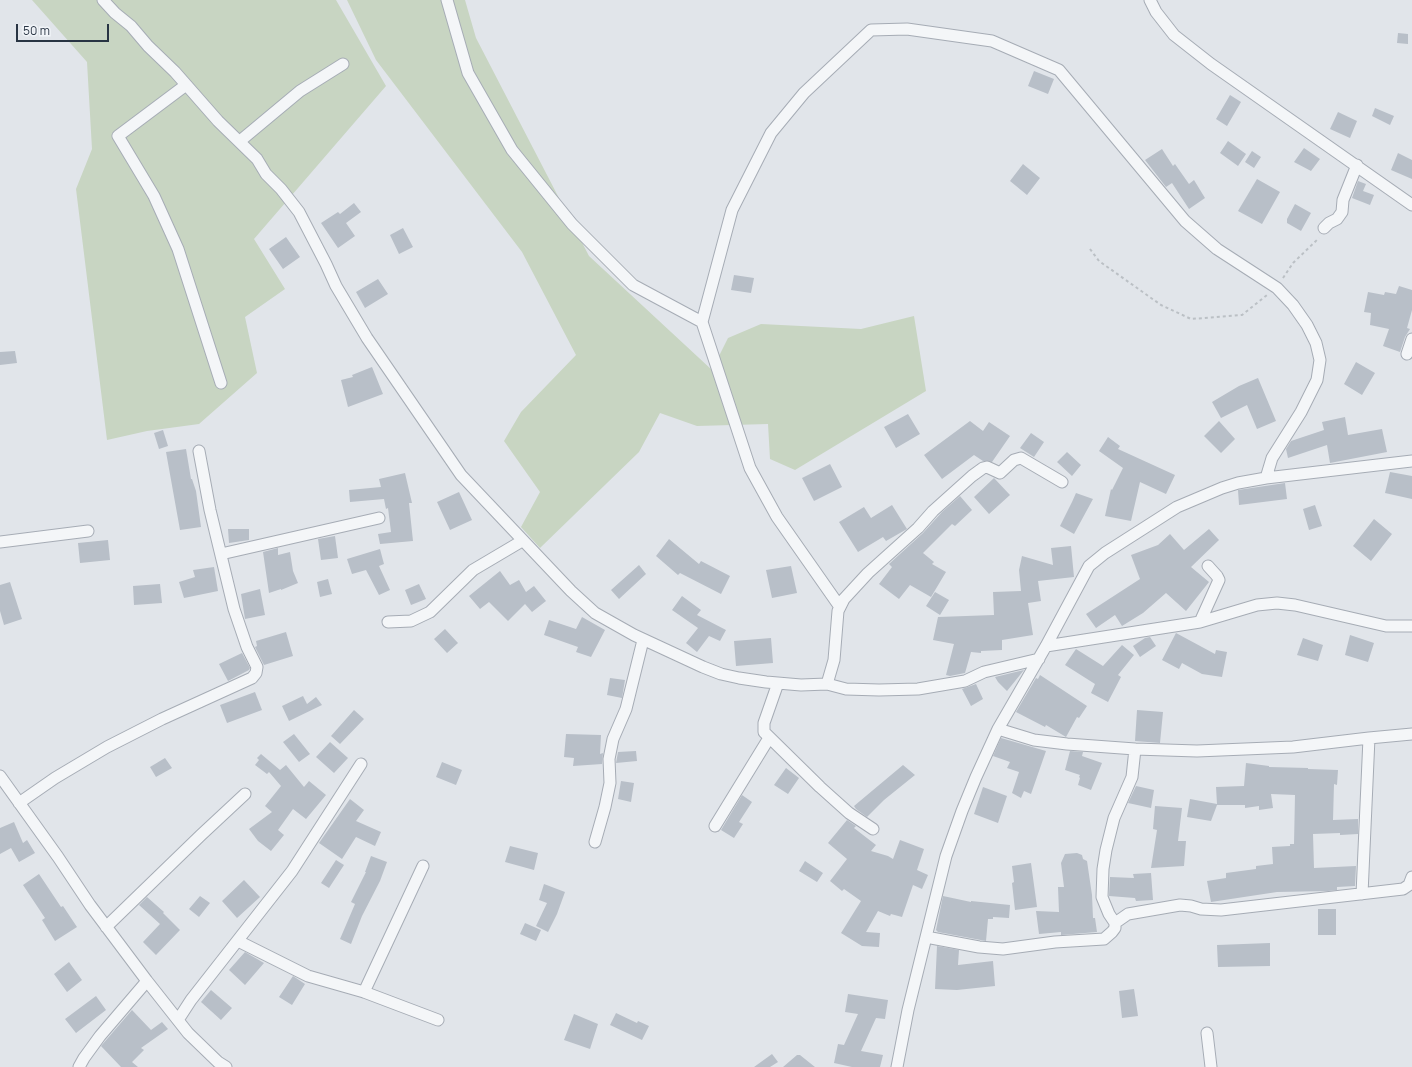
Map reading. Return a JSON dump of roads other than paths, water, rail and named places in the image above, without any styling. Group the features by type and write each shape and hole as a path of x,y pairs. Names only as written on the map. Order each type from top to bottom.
{"street":[{"path":"103,0 115,13 132,26 148,46 175,72 218,121 256,158 266,174 281,189 299,212 336,286 367,338 461,475 522,541 575,596 590,609 613,624 643,640 721,674 778,683 800,685 827,684 853,689 918,689 965,681 984,672 1039,659"},
{"path":"446,0 468,73 512,150 572,224 633,285 702,322"},
{"path":"1150,0 1156,12 1174,35 1210,64 1357,165 1412,206"},
{"path":"840,607 777,518 750,468 702,322 732,210 770,133 804,93 871,30 907,29 992,41 1059,70 1184,221 1217,249 1277,288 1293,305 1307,325 1316,343 1320,360 1316,380 1301,412 1272,458 1266,478"},
{"path":"240,141 300,91 343,64"},
{"path":"186,85 118,136 154,196 178,249 221,382"},
{"path":"1324,228 1329,223 1337,219 1342,212 1343,200 1357,165"},
{"path":"1407,354 1412,338"},
{"path":"19,803 55,778 107,747 162,719 252,678 256,673 256,667 247,647 234,609 210,510 199,451"},
{"path":"827,684 834,660 838,611 844,599 868,573 918,528 933,511 955,491 987,466 1000,473 1014,460 1021,458 1062,482"},
{"path":"897,1067 908,1010 946,856 973,784 998,729 1039,659 1089,566 1105,553 1177,507 1222,488 1238,483 1266,478 1412,461"},
{"path":"221,554 379,518"},
{"path":"0,542 88,531"},
{"path":"388,622 411,621 430,612 473,570 522,541"},
{"path":"1200,622 1219,580 1208,566"},
{"path":"1046,646 1200,622 1257,605 1277,603 1295,605 1386,626 1412,626"},
{"path":"595,842 610,783 609,759 613,739 626,709 643,640"},
{"path":"778,683 764,723 764,732 849,813 873,829"},
{"path":"998,729 1034,740 1135,749 1198,751 1293,747 1412,734"},
{"path":"715,826 769,738"},
{"path":"1362,894 1369,738"},
{"path":"926,937 978,947 1003,949 1055,942 1104,939 1112,932 1115,928 1115,923 1109,914 1102,897 1106,850 1114,818 1132,777 1135,749"},
{"path":"178,1020 191,1000 292,871 361,764"},
{"path":"0,776 106,927 147,981 188,1033 218,1062 226,1067"},
{"path":"106,927 245,794"},
{"path":"364,992 423,866"},
{"path":"1115,923 1128,914 1180,905 1200,909 1221,910 1403,889 1410,884 1412,877"},
{"path":"238,941 308,976 364,992 438,1020"},
{"path":"79,1067 100,1036 147,981"},
{"path":"1207,1032 1211,1067"}]}
